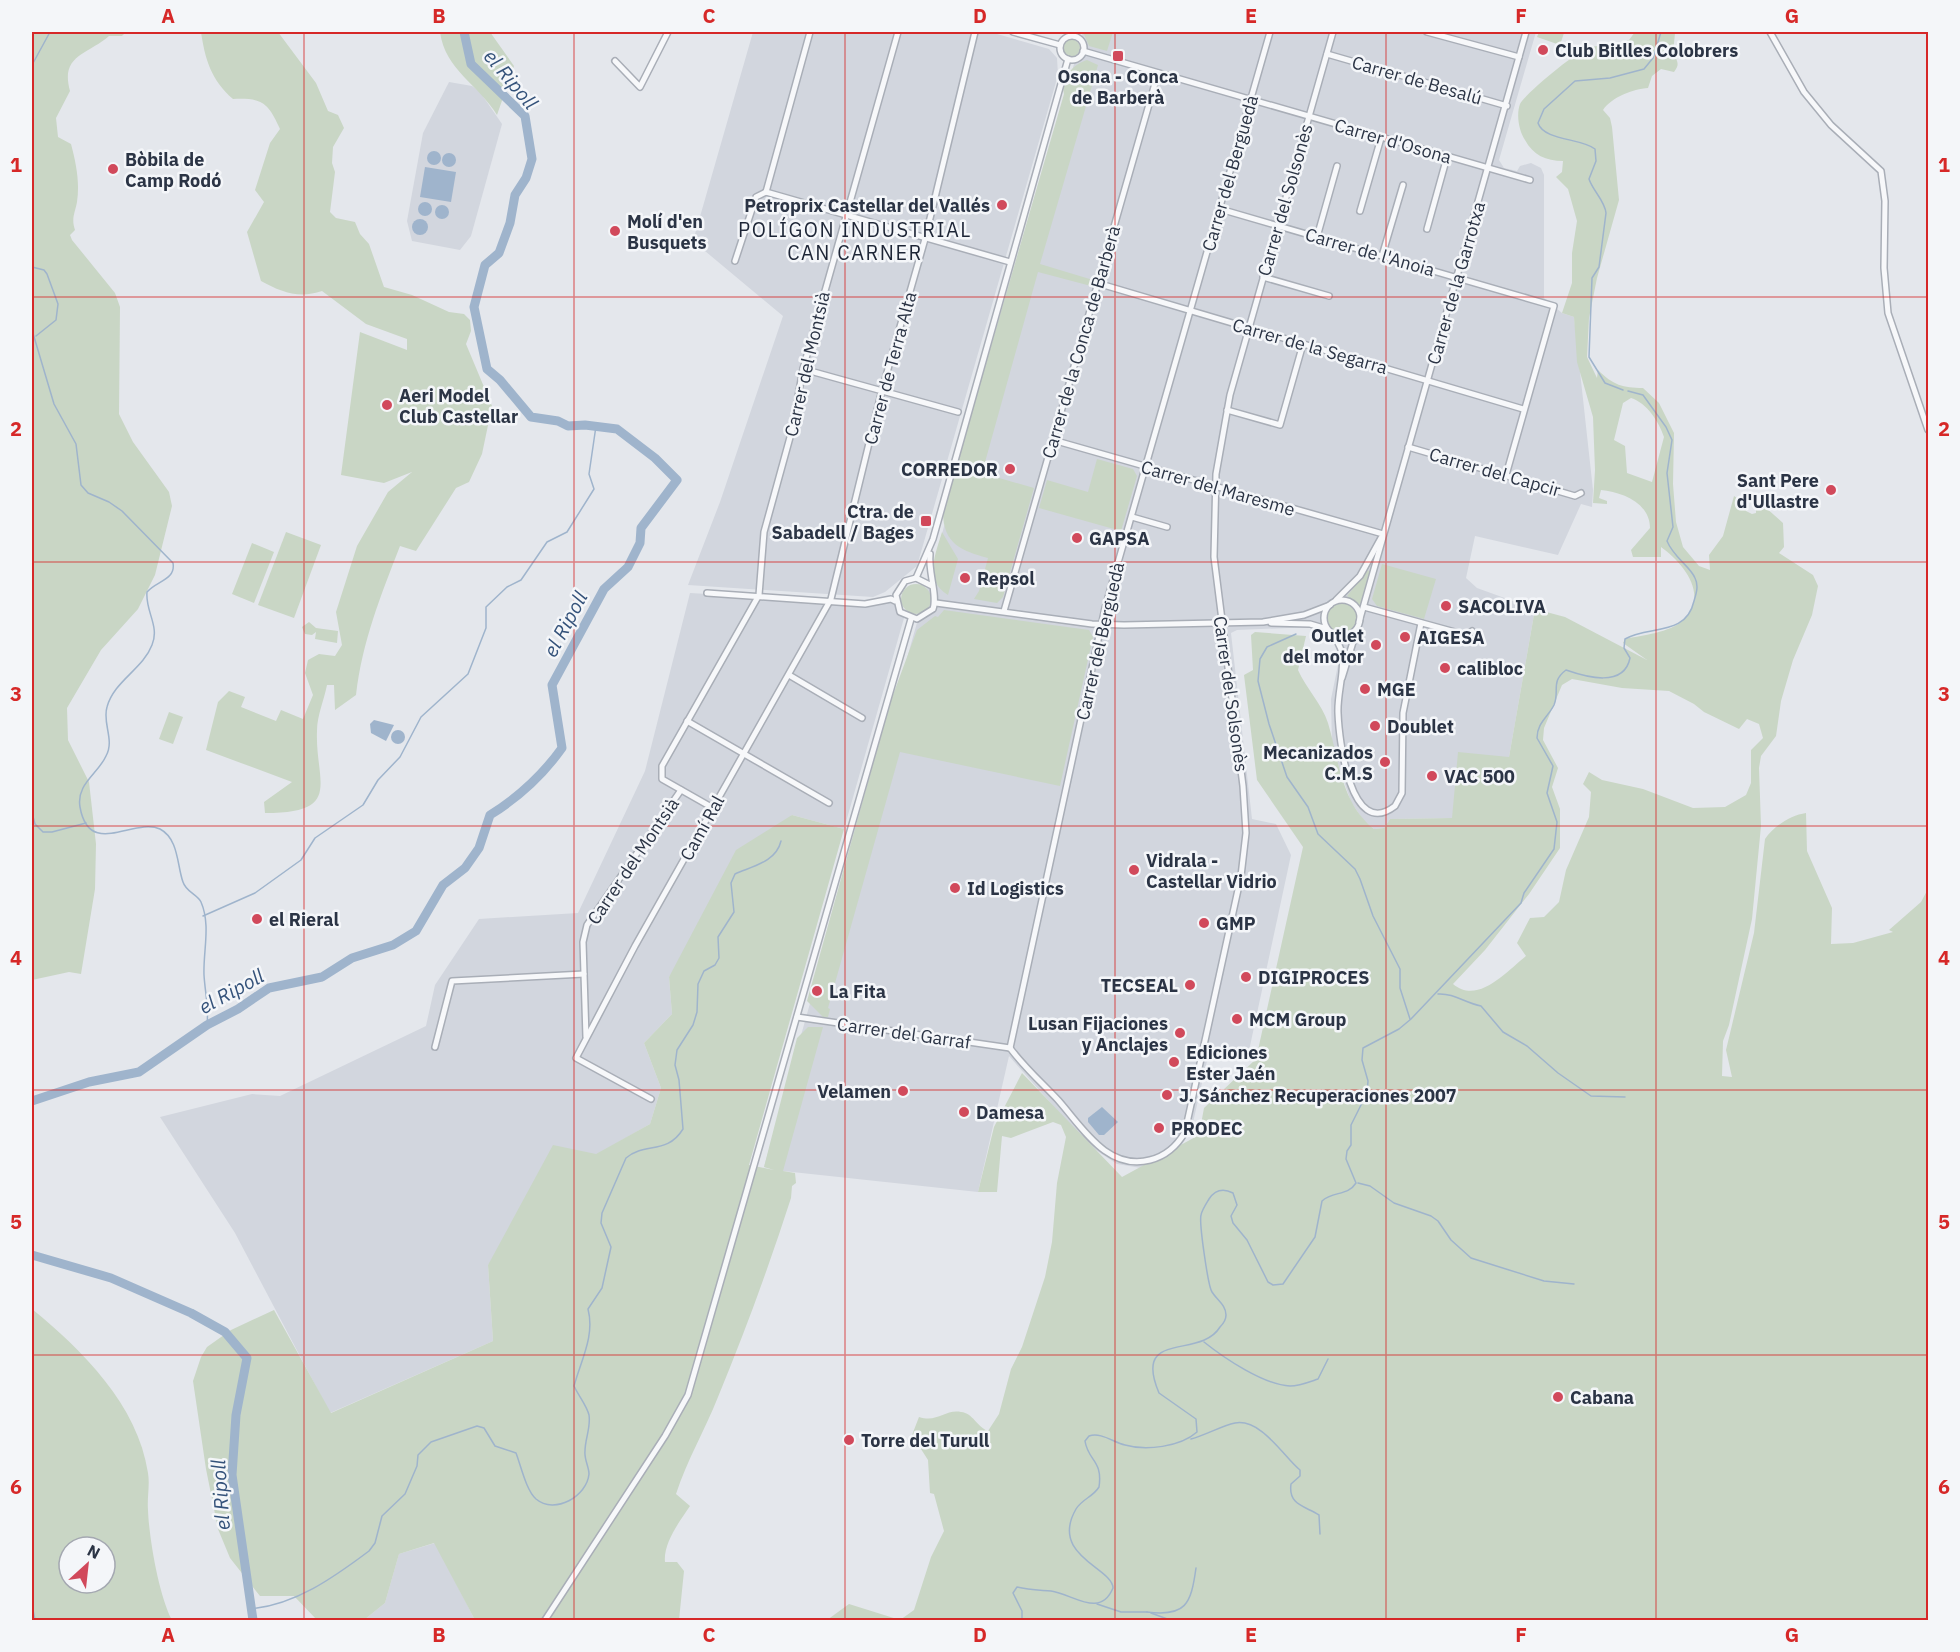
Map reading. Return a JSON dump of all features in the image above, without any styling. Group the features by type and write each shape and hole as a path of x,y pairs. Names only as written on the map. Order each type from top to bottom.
{"street":[{"path":"615,61 633,82 642,87 668,32"},
{"path":"766,192 810,32"},
{"name":"Carrer del Montsià","path":"759,595 764,532 792,430 803,369 898,32"},
{"name":"Carrer de Terra Alta","path":"831,600 882,390 925,239 975,32"},
{"path":"1013,32 1060,45"},
{"name":"Carrer del Berguedà","path":"1010,1048 1101,624 1270,32"},
{"name":"Carrer del Solsonès","path":"1010,1048 1096,1144 1114,1157 1136,1162 1153,1159 1173,1148 1185,1132 1241,876 1246,833 1214,557 1215,488 1227,410 1333,32"},
{"path":"1427,32 1519,57"},
{"name":"Carrer de la Garrotxa","path":"1339,685 1364,607 1526,32"},
{"path":"1770,32 1804,92 1831,125 1881,171 1886,218 1884,268 1890,321 1929,430"},
{"path":"1076,34 1081,40 1083,51 1076,59 1068,59 1061,52 1060,45 1065,38 1076,34"},
{"name":"Carrer d'Osona","path":"1083,51 1530,180"},
{"name":"Carrer de Besalú","path":"1327,54 1507,106"},
{"path":"930,548 932,586 936,603 929,614 911,618 900,612 896,601 901,585 916,578 930,548 1068,59"},
{"name":"Carrer de la Conca de Barberà","path":"1004,611 1158,73"},
{"path":"1360,211 1381,138"},
{"path":"1427,229 1447,157"},
{"path":"1317,237 1338,166"},
{"path":"1382,256 1403,185"},
{"path":"735,261 756,197 766,192 1010,262"},
{"name":"Carrer de l'Anoia","path":"1220,209 1554,306 1523,409"},
{"path":"1263,277 1329,296"},
{"name":"Carrer de la Segarra","path":"1097,284 1523,409"},
{"path":"1227,410 1280,425 1303,344"},
{"path":"803,369 958,412"},
{"path":"1506,475 1523,409"},
{"name":"Carrer del Maresme","path":"1053,440 1383,534"},
{"name":"Carrer del Capcir","path":"1408,447 1575,496 1581,493"},
{"path":"1132,517 1167,527"},
{"name":"Carrer de la Garrotxa","path":"1332,604 1360,576 1383,534"},
{"path":"916,578 932,586"},
{"path":"707,593 865,604 891,599 896,601"},
{"path":"712,808 662,779 662,766 759,595"},
{"name":"Camí Ral","path":"651,1099 576,1058 712,808 831,600"},
{"path":"936,603 1101,624 1263,622 1310,624 1346,636 1358,624 1358,612 1352,604 1343,600 1304,615 1263,622"},
{"path":"1329,631 1324,616 1332,604"},
{"path":"1364,607 1466,635 1472,631"},
{"path":"545,1620 665,1436 688,1395 911,618"},
{"name":"Carrer de la Garrotxa","path":"1329,631 1342,653 1338,714 1345,765 1357,800 1361,807 1373,814 1391,809 1398,802 1402,793 1403,713 1421,623"},
{"path":"789,675 862,718"},
{"path":"687,721 829,803"},
{"name":"Carrer del Montsià","path":"586,1040 583,942 588,925 681,790"},
{"path":"435,1047 452,981 584,974"},
{"name":"Carrer del Garraf","path":"797,1017 1010,1048"}],"shaded area":[{"path":"753,32 990,32 1049,49 1057,58 1058,75 917,566 885,592 873,597 688,585 720,502 783,316 693,241"},
{"path":"1083,32 1536,32 1499,160 1504,168 1517,171 1520,166 1531,163 1541,168 1544,175 1544,298 1562,313 1574,317 1593,490 1592,507 1581,504 1558,555 1475,536 1466,578 1477,588 1535,609 1509,757 1452,818 1390,819 1384,828 1374,829 1364,821 1351,802 1332,746 1331,699 1339,660 1337,647 1328,635 1313,627 1237,630 1231,633 1252,819 1276,824 1291,855 1247,1060 1209,1052 1192,1127 1179,1150 1141,1168 1117,1164 1088,1145 1009,1056 978,1192 764,1167"},
{"path":"449,82 472,86 480,92 502,124 471,236 460,250 412,241 407,221 423,133"},
{"path":"690,593 848,602 895,601 904,618 844,829 792,815 669,977 672,1014 644,1043 661,1088 650,1124 596,1155 488,1265 493,1341 330,1413 235,1233 160,1117 252,1094 280,1096 426,1026 435,985 479,919 578,913 645,771"},
{"path":"435,1543 475,1620 364,1620 385,1603 399,1554"}],"green space":[{"path":"32,32 126,32 122,36 109,36 72,63 68,79 70,91 56,118 58,137 71,144 77,173 78,195 73,219 75,230 70,235 115,293 120,307 119,414 133,442 169,492 172,506 155,575 138,609 101,650 67,708 68,740 89,782 96,844 95,889 81,974 69,972 32,980"},
{"path":"201,32 278,32 316,83 328,111 338,115 344,128 333,147 332,163 335,172 330,212 336,218 355,222 360,234 369,244 384,287 412,295 449,312 464,314 470,320 471,331 466,344 492,406 482,454 469,482 456,488 416,551 400,546 368,637 356,695 335,710 334,685 327,685 317,725 320,791 316,801 290,812 265,813 264,802 292,782 206,750 218,702 229,691 245,697 241,707 276,721 281,710 303,719 313,695 305,673 308,660 319,654 335,656 342,645 336,612 357,546 388,492 412,472 384,483 341,475 360,332 407,350 407,339 366,324 322,291 306,294 290,293 261,281 247,232 264,202 255,190 270,143 280,129 268,107 251,99 233,99 225,92 210,68"},
{"path":"440,32 490,32 514,66 497,115 448,57"},
{"path":"1083,32 1113,32 1107,51 1089,46"},
{"path":"1539,32 1564,33 1560,45 1537,37"},
{"path":"1635,32 1675,32 1674,51 1678,64 1674,72 1661,69 1652,76 1648,88 1623,94 1603,110 1610,118 1612,127 1619,200 1597,278 1589,318 1587,357 1597,378 1598,370 1619,385 1643,388 1659,403 1674,433 1673,484 1676,522 1683,547 1699,566 1710,570 1709,555 1723,536 1734,496 1743,502 1746,511 1756,513 1756,504 1765,507 1783,523 1784,547 1779,553 1813,575 1818,586 1812,615 1793,660 1781,701 1776,736 1761,756 1759,768 1761,826 1752,919 1729,1025 1723,1041 1722,1076 1732,1077 1726,1050 1754,933 1765,839 1773,830 1789,819 1806,813 1807,851 1832,908 1831,944 1853,943 1893,932 1889,930 1921,902 1928,889 1928,1620 900,1620 914,1610 931,1557 944,1531 934,1494 930,1493 928,1460 912,1435 919,1417 931,1418 950,1412 961,1412 969,1415 988,1431 999,1414 1011,1369 1022,1347 1045,1277 1052,1242 1057,1183 1066,1137 1061,1125 1053,1122 1011,1138 1002,1136 997,1192 978,1192 994,1127 1022,1073 1122,1177 1199,1135 1204,1108 1256,1059 1303,847 1257,780 1244,675 1253,670 1251,635 1255,632 1306,636 1298,670 1328,723 1343,780 1354,807 1374,829 1384,828 1390,819 1452,818 1458,752 1509,757 1535,609 1565,617 1647,660 1623,643 1625,639 1671,628 1683,620 1691,610 1694,590 1678,562 1661,547 1661,557 1633,557 1631,550 1650,528 1649,519 1640,506 1626,496 1601,490 1599,498 1607,501 1607,504 1593,503 1595,470 1593,417 1577,362 1574,317 1562,313 1572,283 1572,253 1577,221 1568,189 1556,177 1562,172 1563,161 1551,160 1532,150 1523,136 1518,118 1520,104 1524,99 1573,57 1588,48 1629,40","holes":["1631,398 1637,400 1652,414 1664,437 1652,482 1627,473 1625,446 1614,440 1623,403","1572,679 1622,688 1669,691 1739,729 1747,719 1759,724 1763,738 1751,750 1751,783 1746,795 1725,807 1693,808 1643,789 1602,780 1589,772 1583,784 1591,792 1589,817 1566,870 1559,902 1544,917 1530,918 1517,943 1526,956 1501,977 1482,989 1472,991 1462,989 1453,984 1485,950 1529,894 1560,848 1560,809 1552,787 1558,768 1543,740 1544,728 1562,685"]},
{"path":"1071,39 1077,42 1080,48 1077,54 1071,57 1065,54 1062,48 1065,42"},
{"path":"1087,60 1098,65 1040,264 1093,280 1091,286 1038,272 982,473 1034,488 1003,597 997,603 974,599 979,591 988,558 962,549 950,539 946,532 943,512 1064,94 1064,83 1069,73 1077,65"},
{"path":"1097,459 1133,469 1137,476 1121,531 1039,508 1047,480 1088,492"},
{"path":"286,532 321,545 294,618 258,605"},
{"path":"942,532 958,559 948,595 940,589 936,582 933,566"},
{"path":"252,543 274,552 254,603 232,594"},
{"path":"1382,564 1436,579 1424,619 1377,606 1372,599"},
{"path":"1368,570 1371,573 1360,606 1347,596"},
{"path":"916,584 927,588 931,599 927,610 916,614 905,610 901,599 905,588"},
{"path":"1342,602 1353,607 1358,618 1353,629 1342,634 1331,629 1326,618 1331,607"},
{"path":"944,610 1089,630 1093,637 1060,786 900,752 828,1008 830,1009 828,1017 823,1017 807,1001 890,703 917,630 935,616 938,617"},
{"path":"309,622 316,628 338,631 337,643 315,639 316,632 312,635 305,634 302,627"},
{"path":"169,712 183,717 173,744 159,739"},
{"path":"792,815 844,829 749,1165 774,1170 764,1167 797,1038 808,1027 823,1027 783,1171 795,1173 796,1183 792,1186 791,1198 783,1223 738,1348 676,1494 690,1506 673,1532 665,1555 665,1562 677,1562 684,1571 679,1620 475,1620 434,1543 399,1554 385,1603 364,1620 317,1620 294,1596 260,1596 230,1558 218,1529 206,1469 193,1381 207,1347 231,1330 274,1310 331,1413 493,1341 488,1265 553,1145 596,1154 650,1124 661,1088 644,1043 672,1014 669,977 736,850"},
{"path":"32,1309 88,1361 120,1402 133,1424 148,1473 149,1522 153,1551 163,1597 172,1620 32,1620"},
{"path":"849,1604 900,1620 827,1620"}],"water":[{"path":"434,151 439,153 441,158 439,163 434,165 429,163 427,158 429,153"},
{"path":"449,153 454,155 456,160 454,165 449,167 444,165 442,160 444,155"},
{"path":"425,167 456,172 451,202 420,197"},
{"path":"425,202 430,204 432,209 430,214 425,216 420,214 418,209 420,204"},
{"path":"442,205 447,207 449,212 447,217 442,219 437,217 435,212 437,207"},
{"path":"420,219 428,227 420,235 412,227"},
{"path":"374,720 394,725 386,741 371,733 370,724"},
{"path":"398,730 403,732 405,737 403,742 398,744 393,742 391,737 393,732"},
{"path":"1102,1107 1118,1122 1104,1135 1099,1135 1088,1122 1088,1118"}],"waterway":[{"path":"32,65 50,32"},
{"name":"el Ripoll","path":"32,1101 89,1082 139,1072 207,1025 238,1009 269,988 322,977 352,958 393,945 416,931 443,885 465,868 479,848 490,815 529,785 562,748 552,685 604,589 628,567 640,543 641,528 677,480 655,458 617,429 585,425 568,426 558,421 531,417 500,380 487,369 474,307 485,265 499,253 510,223 515,195 526,178 532,159 525,116 471,64 464,32"},
{"path":"1623,390 1605,383 1589,357 1592,278 1599,267 1606,213 1589,179 1596,161 1595,149 1589,145 1548,133 1538,123 1544,109 1575,81 1610,78 1644,69 1653,58 1661,32"},
{"path":"32,267 44,270 47,274 58,304 56,320 36,336"},
{"path":"32,330 54,404 76,444 81,485 88,493 109,502 122,511 173,563 173,569 168,577 147,592 154,631 152,645 142,661 122,682 111,698 106,713 108,750 81,792 80,807 85,822 93,831 102,834 149,827 160,829 171,839 184,885 201,902 206,920 204,975 207,1025"},
{"path":"1022,1620 1022,1611 1013,1593 1017,1587 1051,1591 1093,1603 1101,1602 1108,1597 1113,1588 1110,1581 1084,1559 1070,1538 1070,1525 1076,1509 1099,1487 1099,1471 1085,1441 1089,1436 1102,1436 1120,1444 1143,1448 1172,1444 1197,1432 1196,1419 1159,1393 1153,1373 1154,1360 1161,1353 1211,1337 1225,1319 1225,1308 1210,1287 1204,1254 1201,1215 1209,1199 1220,1191 1233,1193 1237,1205 1231,1216 1233,1223 1247,1240 1268,1282 1273,1285 1283,1284 1315,1237 1322,1201 1349,1190 1356,1183 1346,1159 1351,1145 1351,1125 1367,1093 1368,1081 1362,1060 1363,1048 1399,1029 1411,1019 1521,903 1524,893 1554,849 1557,822 1547,793 1553,766 1537,738 1537,733 1554,705 1557,683 1561,674 1566,670 1603,678 1620,674 1630,658 1624,648 1625,639 1675,625 1690,612 1696,593 1696,581 1667,541 1673,527 1667,473 1672,440 1666,427 1643,395 1628,391"},
{"path":"203,916 255,893 301,860 315,838 363,805 378,780 400,757 421,717 468,674 486,628 486,607 507,587 521,580 547,542 567,532 594,489 589,474 596,426"},
{"path":"1296,634 1267,647 1260,659 1258,681 1269,724 1287,777 1308,807 1318,834 1355,869 1360,879 1373,916 1400,969 1400,988 1410,1019"},
{"path":"32,813 35,824 43,832 52,832 86,823"},
{"path":"250,1609 283,1602 313,1589 369,1551 375,1543 382,1516 405,1494 417,1466 418,1455 431,1442 477,1426 484,1428 495,1446 516,1453 527,1484 536,1499 552,1505 561,1504 569,1501 583,1489 589,1474 585,1454 589,1415 574,1386 590,1329 588,1309 602,1288 611,1247 601,1223 602,1213 626,1158 641,1150 670,1142 683,1129 679,1080 675,1065 677,1050 693,1025 697,1012 698,984 704,971 715,965 719,958 718,937 734,912 731,883 735,874 769,859 781,841"},
{"path":"1438,994 1449,995 1481,1006 1503,1032 1527,1046 1558,1073 1591,1096 1625,1097"},
{"path":"1358,1183 1370,1186 1394,1203 1431,1216 1438,1221 1451,1240 1471,1258 1544,1281 1574,1284"},
{"name":"el Ripoll","path":"32,1255 111,1278 191,1313 225,1332 247,1358 236,1415 232,1475 253,1620"},
{"path":"1204,1342 1233,1363 1257,1376 1290,1386 1318,1379 1328,1359"},
{"path":"1191,1439 1235,1423 1245,1423 1263,1432 1300,1470 1300,1476 1291,1484 1292,1496 1299,1504 1319,1515 1320,1534"},
{"path":"1147,1612 1170,1612 1184,1605 1192,1591 1196,1568"},
{"path":"1097,1604 1121,1612 1147,1612"},
{"path":"32,1605 35,1620"},
{"path":"1151,1613 1170,1620"}],"place":[{"name":"Club Bitlles Colobrers","path":"1543,50"},
{"name":"Osona - Conca de Barberà","path":"1118,56"},
{"name":"Bòbila de Camp Rodó","path":"113,169"},
{"name":"Petroprix Castellar del Vallés","path":"1002,205"},
{"name":"Molí d'en Busquets","path":"615,231"},
{"name":"Aeri Model Club Castellar","path":"387,405"},
{"name":"CORREDOR","path":"1010,469"},
{"name":"Sant Pere d'Ullastre","path":"1831,490"},
{"name":"Ctra. de Sabadell / Bages","path":"926,521"},
{"name":"GAPSA","path":"1077,538"},
{"name":"Repsol","path":"965,578"},
{"name":"SACOLIVA","path":"1446,606"},
{"name":"AIGESA","path":"1405,637"},
{"name":"Outlet del motor","path":"1376,645"},
{"name":"calibloc","path":"1445,668"},
{"name":"MGE","path":"1365,689"},
{"name":"Doublet","path":"1375,726"},
{"name":"Mecanizados C.M.S","path":"1385,762"},
{"name":"VAC 500","path":"1432,776"},
{"name":"Vidrala - Castellar Vidrio","path":"1134,870"},
{"name":"Id Logistics","path":"955,888"},
{"name":"el Rieral","path":"257,919"},
{"name":"GMP","path":"1204,923"},
{"name":"DIGIPROCES","path":"1246,977"},
{"name":"TECSEAL","path":"1190,985"},
{"name":"La Fita","path":"817,991"},
{"name":"MCM Group","path":"1237,1019"},
{"name":"Lusan Fijaciones y Anclajes","path":"1180,1033"},
{"name":"Ediciones Ester Jaén","path":"1174,1062"},
{"name":"Velamen","path":"903,1091"},
{"name":"J. Sánchez Recuperaciones 2007","path":"1167,1095"},
{"name":"Damesa","path":"964,1112"},
{"name":"PRODEC","path":"1159,1128"},
{"name":"Cabana","path":"1558,1397"},
{"name":"Torre del Turull","path":"849,1440"}],"district":[{"name":"POLÍGON INDUSTRIAL CAN CARNER","path":"855,240"}]}
